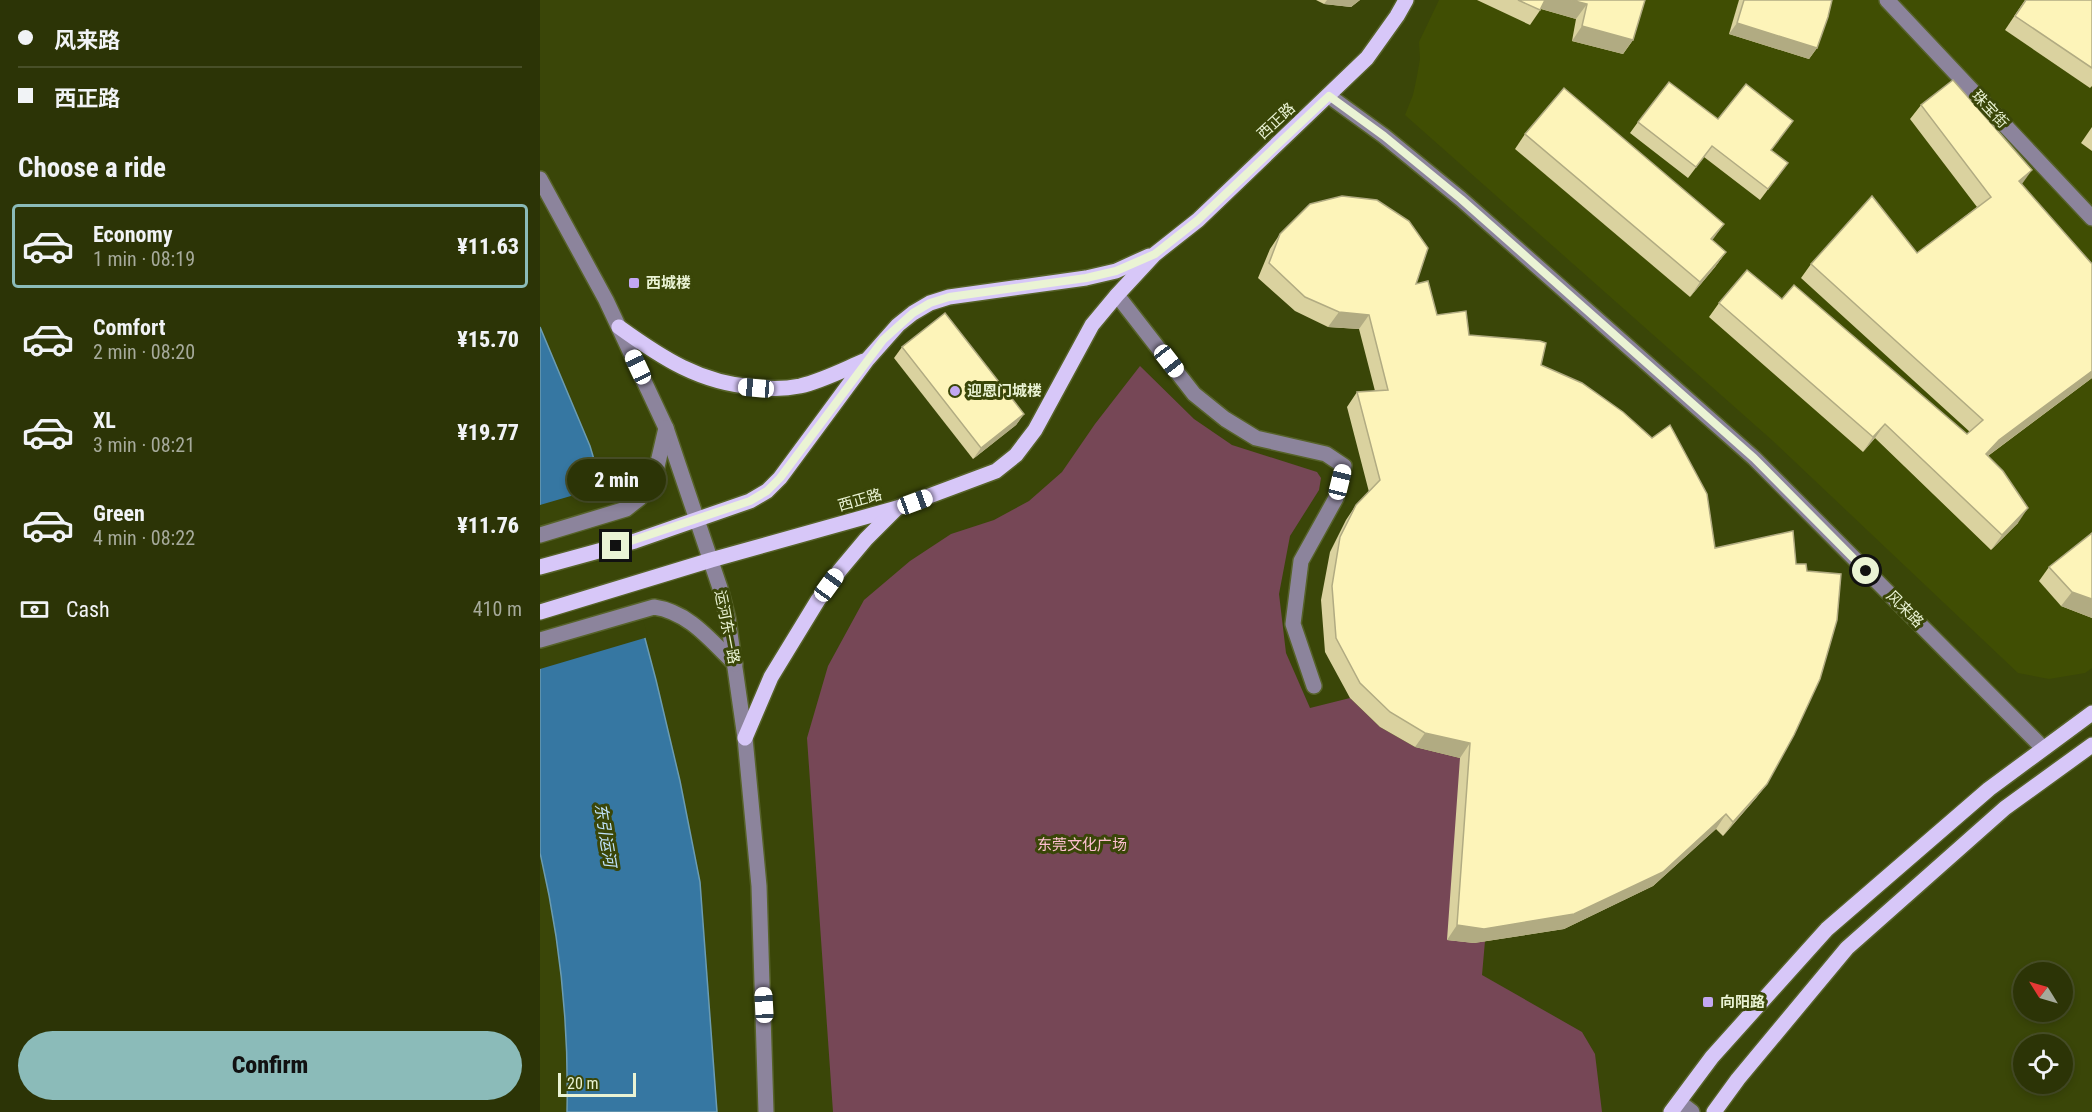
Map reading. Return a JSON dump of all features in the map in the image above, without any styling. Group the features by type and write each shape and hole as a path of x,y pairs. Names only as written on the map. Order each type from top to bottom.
{"main road":[{"name":"西正路","path":"540,612 711,560 897,508 996,471 1016,455 1035,430 1092,326 1117,295 1155,254 1198,220 1367,58 1406,0"},
{"name":"西正路","path":"540,567 635,541 750,501 767,491 780,478 867,360 898,325 930,303 969,293 1086,278 1116,271 1155,254"},
{"path":"619,327 658,355 692,372 714,381 741,386 772,389 800,386 836,374 867,360"},
{"path":"745,738 771,677 818,600 853,554 897,508"},
{"path":"1675,1107 1712,1057 1827,929 1989,789 2092,713"},
{"path":"1714,1112 1738,1079 1847,948 2005,808 2092,746"}],"street":[{"name":"珠宝街","path":"1887,0 2092,218"},
{"name":"风来路","path":"1329,96 1384,136 1461,199 1754,458 2043,748"},
{"name":"运河东一路","path":"540,179 619,327 666,428 698,519 728,619 745,738 759,886 766,1112"},
{"path":"1117,295 1194,394 1225,419 1256,438 1326,454 1344,466 1336,498 1301,561 1293,624 1314,686"},
{"path":"540,535 626,509 640,498 656,471 666,428"},
{"path":"540,640 654,607 666,609 690,622 735,664"},
{"path":"1675,1107 1692,1112"}],"shaded area":[{"path":"1439,0 2092,0 2092,668 2085,673 2049,679 2018,673 1773,441 1405,115 1417,76 1420,59 1419,42"}],"green space":[{"name":"东莞文化广场","path":"1140,366 1194,419 1232,445 1317,472 1321,478 1319,490 1290,536 1279,594 1286,653 1310,708 1350,698 1380,727 1415,747 1460,758 1474,943 1485,941 1482,975 1582,1032 1595,1054 1602,1112 833,1112 807,738 828,666 864,600 910,561 951,534 994,520 1029,501 1062,472 1095,424"}],"water":[{"name":"东引运河","path":"540,327 590,446 625,563 680,781 700,882 717,1112 567,1112 562,982 553,917 540,853"}],"pier":[{"path":"605,486 648,637 540,669 540,505"}],"building":[{"path":"1518,0 1545,0 1540,10"},
{"path":"1571,0 1645,0 1633,40 1582,26 1587,4"},
{"path":"1744,0 1832,0 1817,48 1737,23"},
{"path":"2026,0 2092,0 2092,68 2015,16"},
{"path":"1953,80 2032,170 2019,181 2092,264 2092,371 1999,440 1986,454 2003,471 2028,508 2002,535 1885,424 1873,437 1719,303 1747,270 1782,299 1794,285 1967,434 1983,420 1811,264 1872,196 1917,253 1991,197 1921,105"},
{"path":"1669,82 1718,119 1746,84 1793,121 1771,150 1788,163 1768,189 1712,146 1696,167 1638,122"},
{"path":"1564,88 1724,224 1711,239 1726,252 1700,282 1525,134"},
{"path":"1342,196 1377,200 1409,221 1428,248 1416,284 1428,281 1437,315 1466,311 1469,335 1546,343 1541,365 1582,383 1623,412 1652,438 1670,425 1707,494 1715,548 1793,531 1796,564 1806,564 1807,571 1841,574 1837,620 1820,679 1794,735 1767,784 1733,822 1726,814 1663,872 1574,914 1484,929 1457,925 1470,743 1425,733 1390,712 1360,683 1336,638 1332,586 1340,537 1356,505 1380,480 1357,392 1388,390 1369,315 1339,312 1305,297 1269,263 1280,234 1310,204"},
{"name":"迎恩门城楼","path":"945,313 1024,414 981,448 902,347"},
{"path":"2092,533 2092,599 2072,592 2049,567"}],"place":[{"name":"西城楼","path":"634,283"},
{"name":"迎恩门城楼","path":"955,391"},
{"name":"向阳路","path":"1708,1002"}],"route":[{"path":"616,546 750,501 767,491 780,478 883,340 913,313 930,303 969,293 1086,278 1116,271 1155,254 1198,220 1329,96 1384,136 1461,199 1754,458 1866,571"}]}
